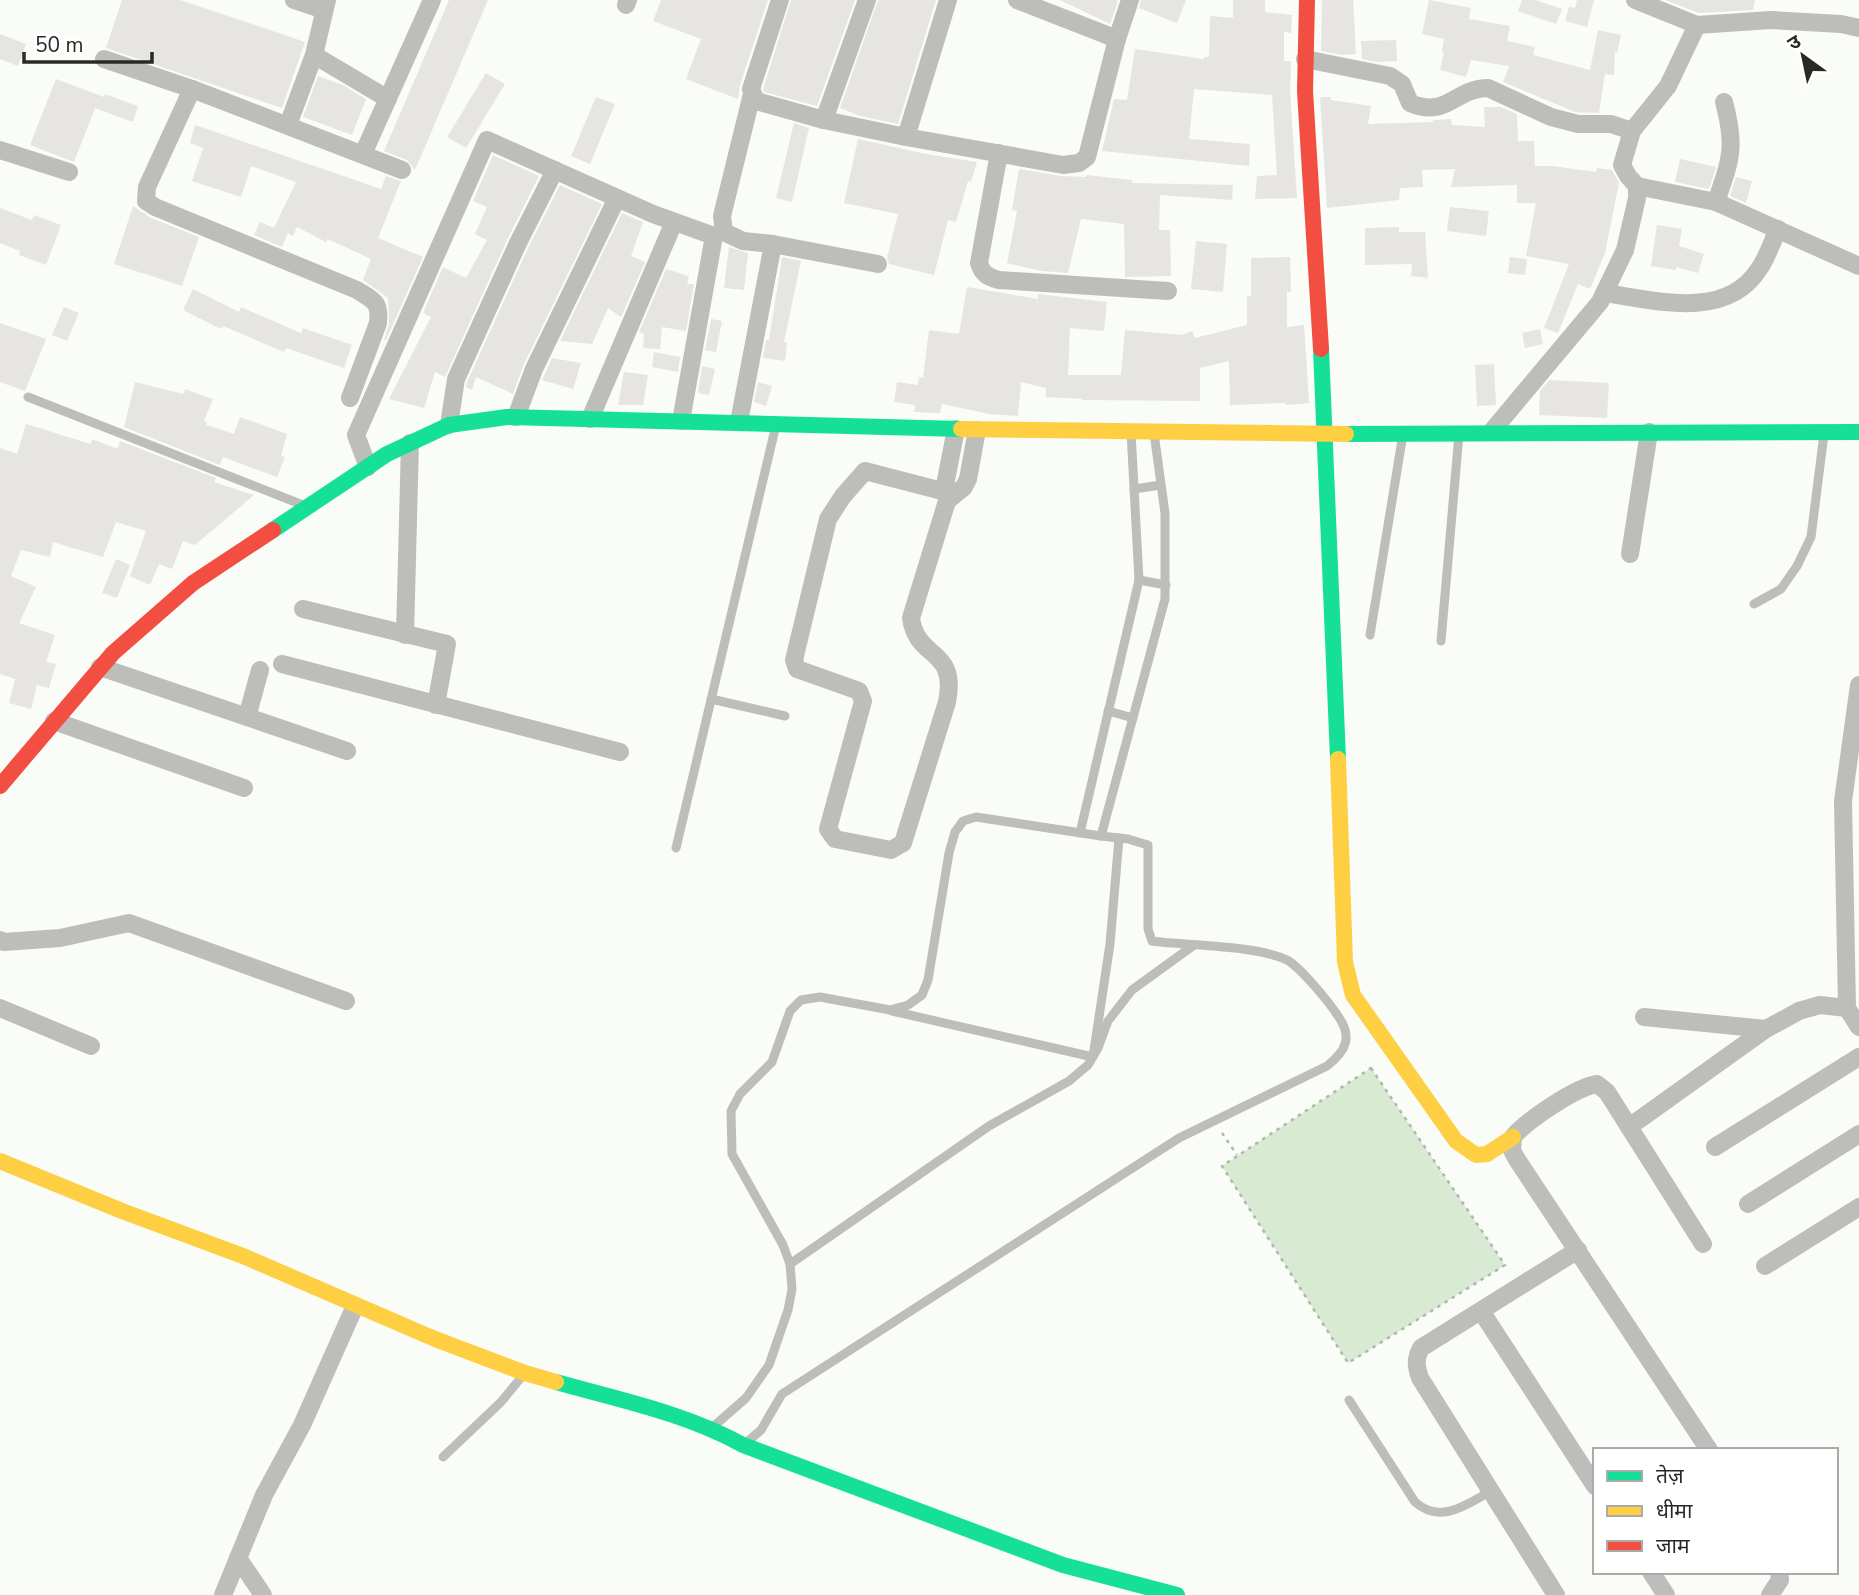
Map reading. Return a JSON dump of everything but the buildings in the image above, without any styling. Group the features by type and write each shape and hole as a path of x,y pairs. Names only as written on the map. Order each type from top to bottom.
{"street":[{"path":"288,125 314,55 326,5 294,0"},
{"path":"363,154 432,0"},
{"path":"780,0 751,89 722,216 724,232 743,241 878,264"},
{"path":"824,120 867,0"},
{"path":"906,136 948,0"},
{"path":"752,94 761,104 824,120 1063,165 1079,163 1087,157 1117,39 1130,0"},
{"path":"1307,0 1305,91 1326,433 1345,962 1353,995 1456,1141 1476,1155 1487,1154 1513,1137 1533,1119 1586,1085 1597,1084 1607,1092 1703,1244"},
{"path":"1635,0 1697,25 1771,20 1841,24 1859,29"},
{"path":"1028,2 1117,39"},
{"path":"1697,25 1668,86 1632,131 1622,166 1628,176 1637,186 1716,202 1859,267"},
{"path":"314,55 388,99"},
{"path":"104,59 192,89 401,170"},
{"path":"1306,59 1390,76 1402,84 1410,103 1424,109 1439,107 1477,88 1488,89 1551,117 1578,124 1611,124 1632,131"},
{"path":"192,89 147,187 146,201 357,290 374,301 379,312 378,323 350,398"},
{"path":"1716,202 1732,155 1732,140 1724,102"},
{"path":"368,467 356,435 487,140 617,198 714,236 681,421"},
{"path":"0,150 69,172"},
{"path":"999,153 979,263 982,272 999,279 1168,290"},
{"path":"449,425 456,379 518,243 555,170"},
{"path":"1492,431 1600,302 1625,250 1637,198 1637,186"},
{"path":"516,417 534,369 617,198"},
{"path":"590,419 674,222"},
{"path":"1605,293 1683,304 1717,300 1747,283 1759,270 1777,229"},
{"path":"739,422 773,244"},
{"path":"0,786 113,653 193,583 387,454 449,425 516,417 977,430 1326,433 1859,432"},
{"path":"956,429 945,485 947,497 911,618 913,631 945,665 951,683 903,843 891,850 835,839 828,829 863,701 859,691 797,669 794,660 828,519 843,496 865,471 947,497 964,487 968,479 977,430"},
{"path":"1630,554 1649,432"},
{"path":"405,635 410,443"},
{"path":"303,609 447,645 436,705"},
{"path":"282,664 620,752"},
{"path":"100,667 347,751"},
{"path":"247,717 260,670"},
{"path":"1859,685 1843,801 1847,1008 1859,1027"},
{"path":"54,721 244,788"},
{"path":"0,940 60,938 129,923 346,1001"},
{"path":"1629,1126 1766,1029 1800,1011 1820,1005 1847,1008"},
{"path":"0,1008 91,1046"},
{"path":"1644,1017 1766,1029"},
{"path":"1714,1147 1859,1057"},
{"path":"1748,1204 1859,1134"},
{"path":"1513,1137 1512,1150 1516,1158 1708,1448"},
{"path":"0,1161 122,1211 243,1256 355,1307 526,1373 603,1393 712,1428 743,1445 1063,1565 1177,1595"},
{"path":"1765,1266 1859,1207"},
{"path":"1556,1595 1420,1378 1416,1357 1421,1348 1578,1250"},
{"path":"223,1595 264,1495 302,1425 355,1307"},
{"path":"1480,1311 1593,1483"},
{"path":"238,1558 262,1595"},
{"path":"1652,1574 1666,1595"},
{"path":"1770,1595 1780,1580 1779,1574"}],"lane":[{"path":"27,397 307,507"},
{"path":"676,848 777,423"},
{"path":"1080,833 1139,580 1131,430"},
{"path":"1101,836 1165,599 1165,513 1154,431"},
{"path":"1370,635 1403,432"},
{"path":"1441,641 1460,432"},
{"path":"1754,604 1781,589 1797,566 1811,537 1824,432"},
{"path":"1134,489 1161,485"},
{"path":"1139,580 1166,585"},
{"path":"711,699 785,716"},
{"path":"1108,711 1133,718"},
{"path":"743,1445 761,1430 782,1394 1180,1138 1327,1066 1341,1055 1346,1039 1345,1025 1330,1003 1289,961 1270,954 1152,941 1148,929 1148,845 1119,838 976,817 963,821 955,832 949,853 928,981 922,995 908,1005 890,1010"},
{"path":"1093,1057 1110,944 1119,838"},
{"path":"790,1264 989,1126 1069,1081 1088,1065 1108,1021 1132,990 1194,945"},
{"path":"712,1428 746,1398 769,1365 788,1310 792,1289 790,1264 783,1245 732,1154 731,1111 740,1094 772,1062 790,1011 801,1000 820,997 890,1010 1093,1057"},
{"path":"443,1457 501,1402 526,1373"},
{"path":"1349,1400 1415,1502 1424,1510 1447,1512 1492,1490"}],"path":[{"path":"1371,1068 1505,1265 1348,1363 1222,1166 1237,1155 1371,1068"},
{"path":"1214,1121 1237,1155"}],"green space":[{"path":"1371,1068 1505,1265 1348,1363 1222,1166"}],"traffic: fast":[{"path":"1321,349 1338,759"},
{"path":"273,530 387,454 449,425 507,417 961,429"},
{"path":"1346,434 1859,432"},
{"path":"556,1382 628,1401 698,1424 743,1445 1063,1565 1177,1595"}],"traffic: slow":[{"path":"961,429 1346,434"},
{"path":"1338,759 1345,962 1353,995 1456,1141 1476,1155 1487,1154 1513,1137"},
{"path":"0,1161 122,1211 243,1256 435,1339 556,1382"}],"traffic: jam":[{"path":"1307,0 1305,91 1321,349"},
{"path":"0,786 113,653 193,583 273,530"}]}
